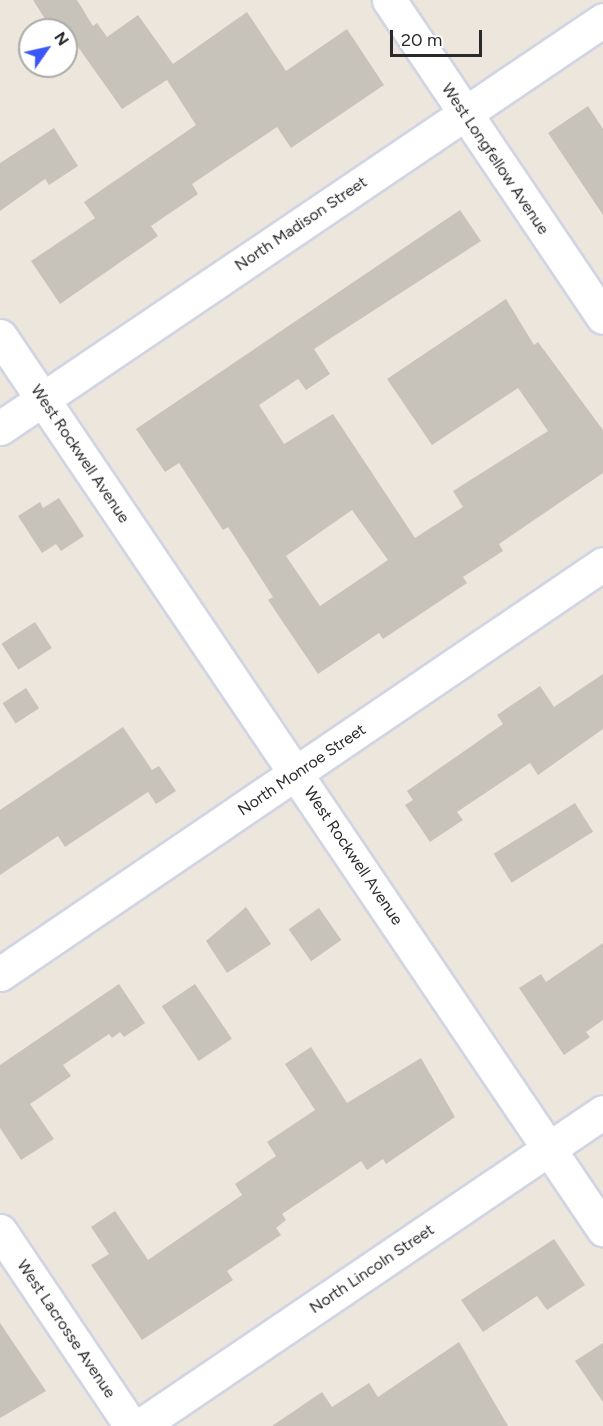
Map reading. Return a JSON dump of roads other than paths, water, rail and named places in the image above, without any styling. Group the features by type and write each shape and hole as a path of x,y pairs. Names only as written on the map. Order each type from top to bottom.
{"street":[{"name":"West Longfellow Avenue","path":"389,0 603,317"},
{"name":"North Madison Street","path":"0,428 603,20"},
{"name":"West Rockwell Avenue","path":"0,336 603,1229"},
{"name":"North Monroe Street","path":"0,974 603,564"},
{"name":"North Lincoln Street","path":"140,1426 603,1112"},
{"name":"West Lacrosse Avenue","path":"0,1231 131,1426"}]}
